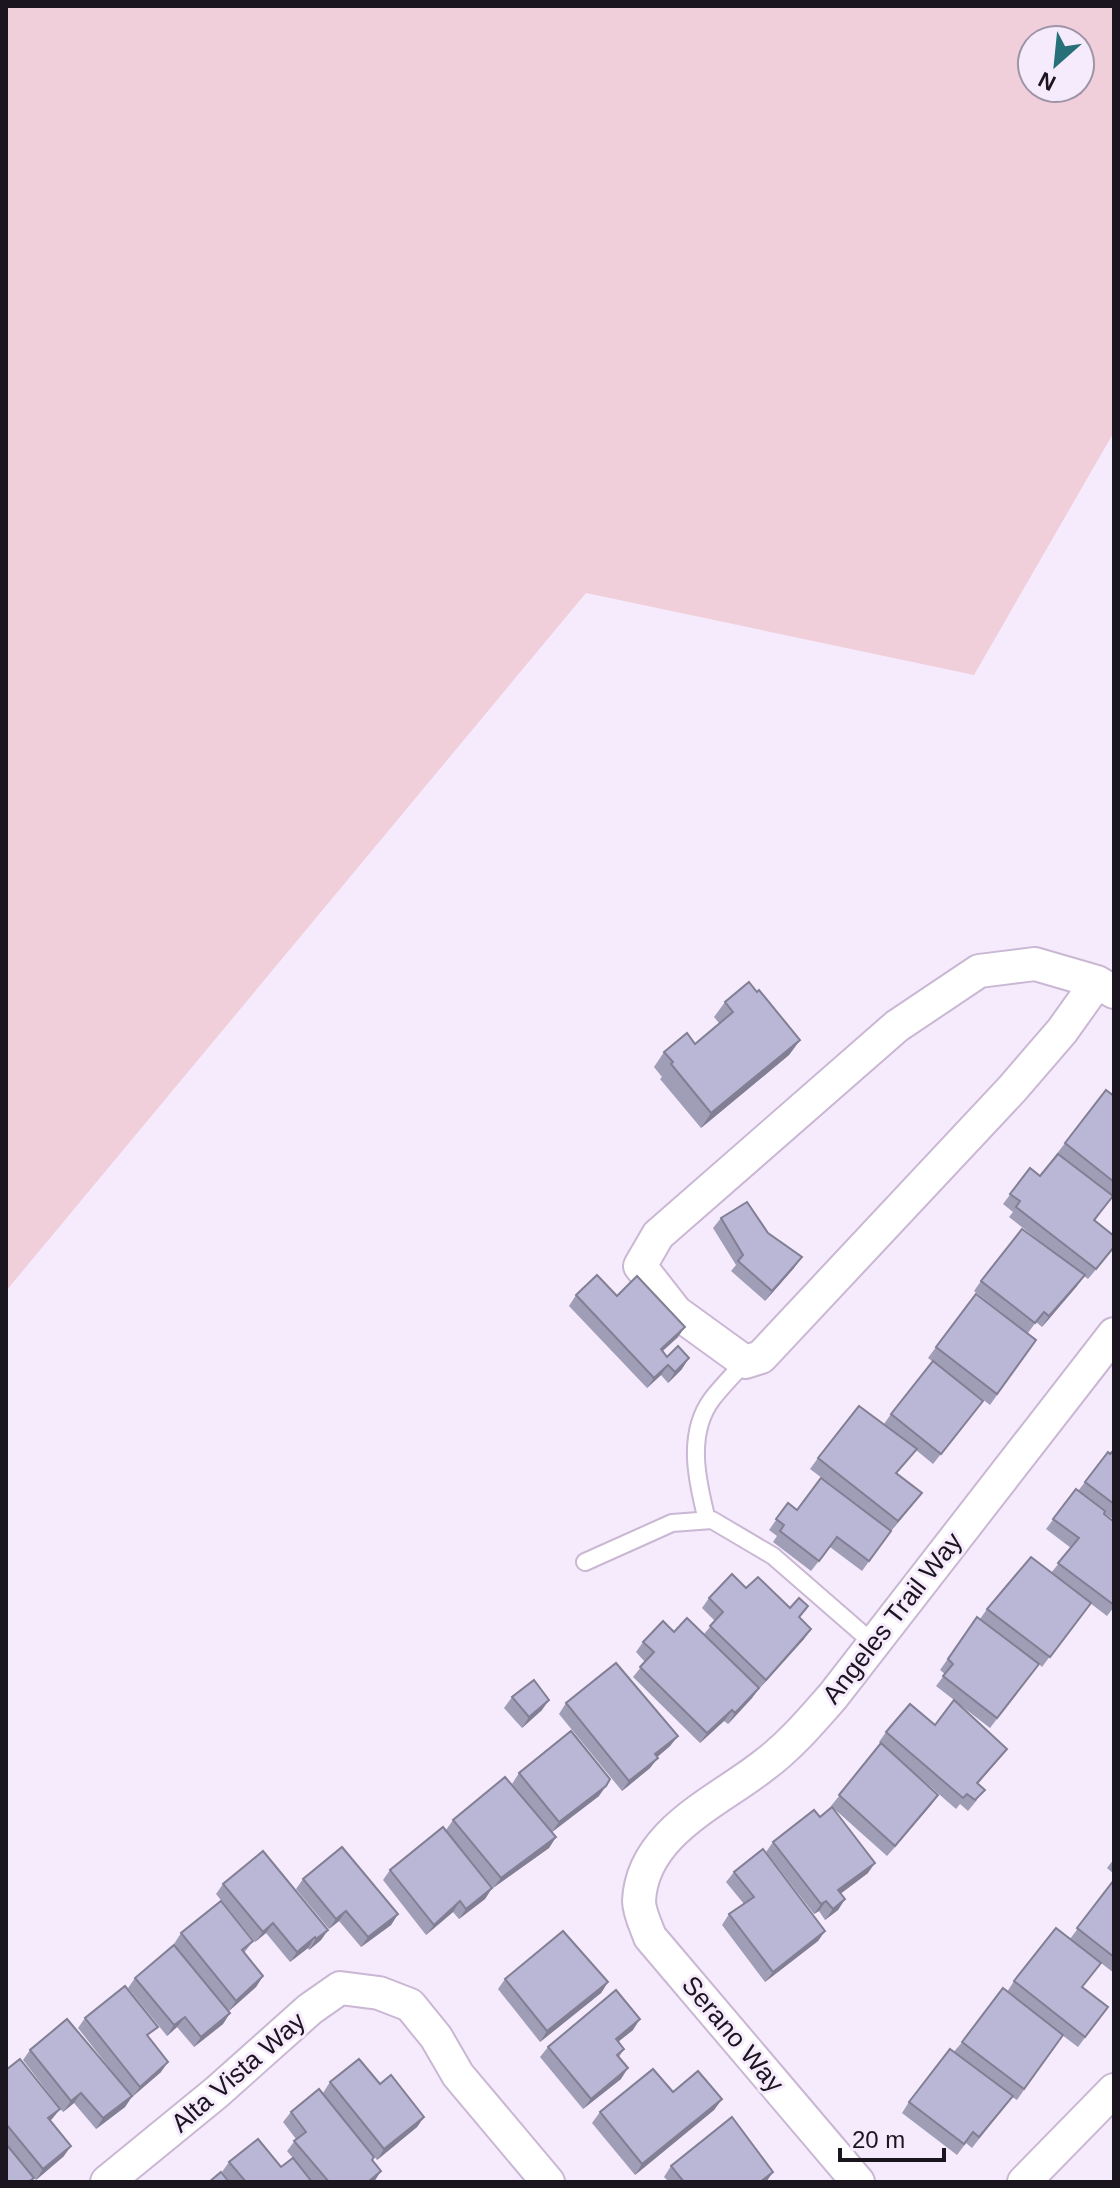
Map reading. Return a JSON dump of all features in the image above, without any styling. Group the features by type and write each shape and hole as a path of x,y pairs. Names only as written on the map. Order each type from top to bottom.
{"street":[{"path":"1035,964 1106,987 761,1357 745,1362 676,1312 640,1266 658,1235 897,1026 979,971 1035,964"},
{"name":"Angeles Trail Way","path":"645,1874 658,1848 678,1826 766,1764 799,1735 833,1696 1114,1334"},
{"name":"Serano Way","path":"645,1874 639,1904 650,1937 858,2182"},
{"name":"Alta Vista Way","path":"107,2182 217,2092 310,2009 340,1988 379,1993 410,2005 436,2037 458,2075 548,2182"},
{"path":"1024,2182 1114,2090"}],"lane":[{"path":"707,1520 695,1454 700,1421 711,1401 745,1362"},
{"path":"585,1562 672,1523 712,1520 773,1556 873,1643"}],"shaded area":[{"path":"6,6 1114,6 1114,432 974,675 586,593 6,1291"}],"building":[{"path":"749,982 800,1040 711,1113 664,1052 687,1033 695,1044 733,1012 725,1002"},
{"path":"1106,1090 1114,1096 1114,1182 1065,1143"},
{"path":"1058,1154 1113,1196 1094,1220 1114,1236 1114,1247 1096,1269 1016,1207 1020,1201 1010,1194 1030,1168 1040,1176"},
{"path":"747,1202 768,1233 802,1257 772,1291 738,1261 743,1255 721,1218"},
{"path":"1022,1229 1085,1275 1049,1316 1044,1312 1035,1323 981,1281"},
{"path":"597,1275 617,1296 637,1276 685,1327 661,1349 667,1357 678,1346 689,1358 675,1372 668,1365 654,1378 576,1295"},
{"path":"976,1294 1036,1340 997,1394 936,1347"},
{"path":"933,1361 983,1401 941,1454 891,1414"},
{"path":"859,1406 917,1449 896,1473 922,1493 898,1521 818,1458"},
{"path":"1114,1450 1114,1504 1085,1482 1108,1452 1110,1454"},
{"path":"821,1478 891,1531 869,1561 837,1537 819,1561 780,1531 784,1525 776,1519 788,1503 797,1510"},
{"path":"1076,1489 1105,1511 1104,1514 1114,1522 1114,1605 1058,1563 1079,1538 1053,1519"},
{"path":"1031,1557 1091,1603 1050,1657 987,1609"},
{"path":"732,1574 746,1588 758,1577 790,1608 799,1598 808,1606 799,1617 811,1629 766,1680 710,1626 723,1612 709,1598"},
{"path":"977,1617 1039,1664 997,1718 943,1676 953,1664 948,1659"},
{"path":"687,1618 759,1688 735,1713 732,1710 707,1733 640,1667 654,1652 643,1642 663,1621 674,1632"},
{"path":"616,1663 678,1736 655,1754 658,1758 629,1781 566,1703"},
{"path":"534,1680 549,1700 529,1717 512,1697"},
{"path":"954,1700 1007,1749 977,1783 985,1790 975,1800 967,1794 963,1798 886,1732 910,1704 935,1725"},
{"path":"571,1731 610,1779 606,1786 559,1822 519,1773"},
{"path":"881,1743 938,1795 895,1846 839,1795"},
{"path":"505,1777 556,1837 501,1878 453,1820"},
{"path":"832,1807 875,1863 838,1890 845,1899 833,1909 826,1901 821,1904 773,1842 814,1810 820,1817"},
{"path":"443,1827 492,1888 466,1909 460,1901 434,1925 390,1870"},
{"path":"342,1847 398,1914 368,1937 346,1911 336,1919 303,1879"},
{"path":"763,1849 825,1931 773,1972 729,1914 754,1897 734,1872"},
{"path":"263,1851 328,1930 297,1952 273,1923 263,1932 223,1884"},
{"path":"1114,1880 1114,1957 1077,1928"},
{"path":"221,1901 253,1941 242,1950 263,1976 236,2001 181,1933"},
{"path":"1056,1928 1101,1963 1082,1987 1108,2007 1085,2037 1014,1981"},
{"path":"563,1931 608,1982 547,2031 505,1979"},
{"path":"174,1945 230,2013 201,2037 185,2017 174,2025 135,1978"},
{"path":"125,1986 158,2027 147,2035 168,2062 140,2087 85,2018"},
{"path":"1003,1988 1063,2035 1024,2089 962,2042"},
{"path":"616,1990 640,2019 616,2039 624,2049 617,2055 628,2068 591,2099 548,2047"},
{"path":"67,2019 132,2096 103,2118 81,2093 71,2101 30,2050"},
{"path":"950,2049 1013,2096 979,2137 973,2132 964,2144 909,2102"},
{"path":"20,2059 60,2109 48,2118 71,2146 43,2169 6,2124 6,2070"},
{"path":"359,2059 380,2084 391,2075 424,2117 384,2149 330,2082"},
{"path":"653,2069 673,2092 698,2071 722,2099 642,2164 600,2112"},
{"path":"319,2089 374,2157 372,2160 381,2171 368,2182 329,2182 294,2141 306,2132 291,2112"},
{"path":"732,2117 773,2172 760,2182 684,2182 671,2166"},
{"path":"258,2139 281,2167 293,2158 312,2182 246,2182 229,2162"},
{"path":"6,2144 34,2178 28,2182 6,2182"},
{"path":"221,2172 229,2182 209,2182"}]}
